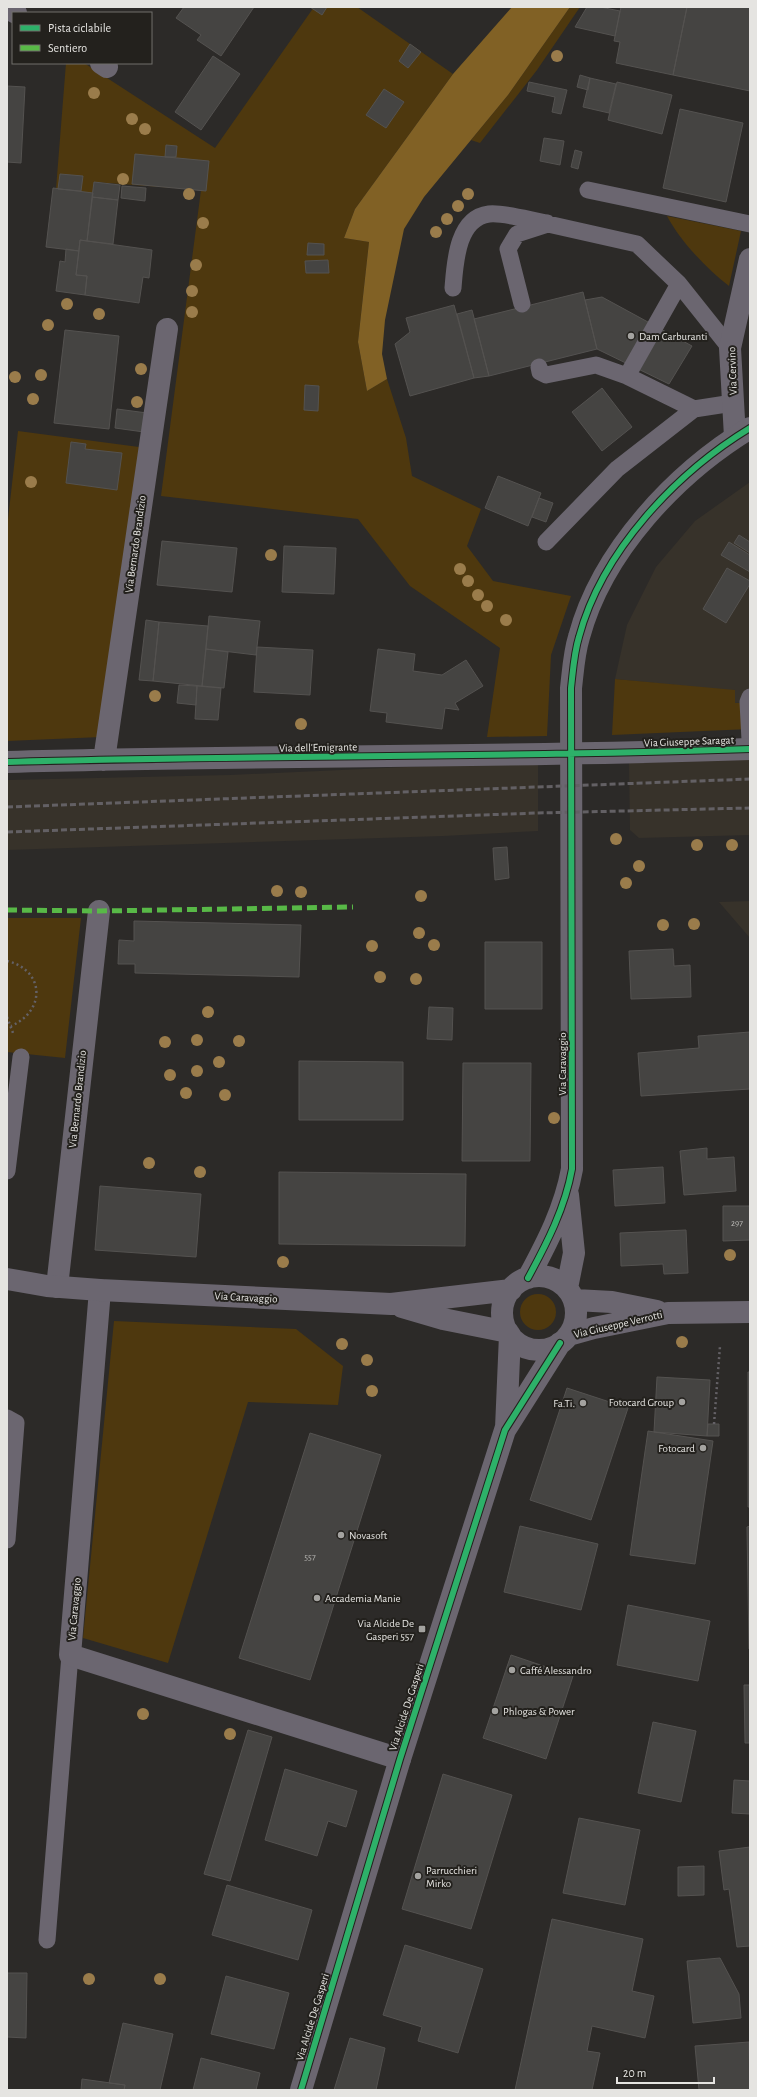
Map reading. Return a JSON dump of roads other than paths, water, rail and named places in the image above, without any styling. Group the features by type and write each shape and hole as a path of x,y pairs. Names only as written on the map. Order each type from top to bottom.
{"street":[{"name":"Via Cervino","path":"743,433 733,403 730,348 750,259"},
{"name":"Via Bernardo Brandizio","path":"104,760 167,328"},
{"name":"Via Caravaggio","path":"571,1294 574,1253 568,1192 572,1162 572,688 578,637 586,614 604,577 620,550 652,509 691,471 743,433"},
{"name":"Via Giuseppe Saragat","path":"629,753 750,749"},
{"name":"Via dell'Emigrante","path":"7,762 629,753"},
{"name":"Via Bernardo Brandizio","path":"57,1287 99,911"},
{"name":"Via Caravaggio","path":"7,1279 57,1287 100,1290 391,1304 519,1284 548,1242 568,1192"},
{"path":"538,1275 549,1277 559,1281 571,1294 576,1318 565,1339 547,1348 534,1349 521,1344 509,1333 502,1310 506,1296 519,1284 538,1275"},
{"name":"Via Caravaggio","path":"100,1290 70,1655 400,1759"},
{"name":"Via Giuseppe Verrotti","path":"571,1294 668,1313"},
{"name":"Via Caravaggio","path":"391,1304 443,1319 509,1333"},
{"name":"Via Giuseppe Verrotti","path":"565,1339 594,1328 668,1313 750,1312"},
{"name":"Via Alcide De Gasperi","path":"506,1430 509,1333"},
{"name":"Via Alcide De Gasperi","path":"301,2090 400,1759 506,1430 565,1339"}],"lane":[{"path":"588,190 750,224"},
{"path":"453,288 461,236 476,218 490,213 548,224 637,244 679,284 730,348"},
{"path":"522,304 508,249 517,234 548,224"},
{"path":"627,376 679,284"},
{"path":"539,367 540,372 546,375 596,365 627,376 694,409"},
{"path":"546,542 617,469 694,409 733,403"},
{"path":"750,697 748,702 750,740"},
{"path":"7,1171 21,1057"},
{"path":"7,1418 16,1423 7,1540"},
{"path":"47,1940 70,1655"}],"railway":[{"path":"7,807 750,779"},
{"path":"7,832 538,813 750,808"}],"place":[{"name":"Dam Carburanti","path":"631,336"},
{"name":"Fotocard Group","path":"682,1402"},
{"name":"Fa.Ti.","path":"583,1403"},
{"name":"Fotocard","path":"703,1448"},
{"name":"Novasoft","path":"341,1535"},
{"name":"Accademia Manie","path":"317,1598"},
{"name":"Via Alcide De Gasperi 557","path":"422,1629"},
{"name":"Caffé Alessandro","path":"512,1670"},
{"name":"Phlogas & Power","path":"495,1711"},
{"name":"Parrucchieri Mirko","path":"418,1876"}]}
